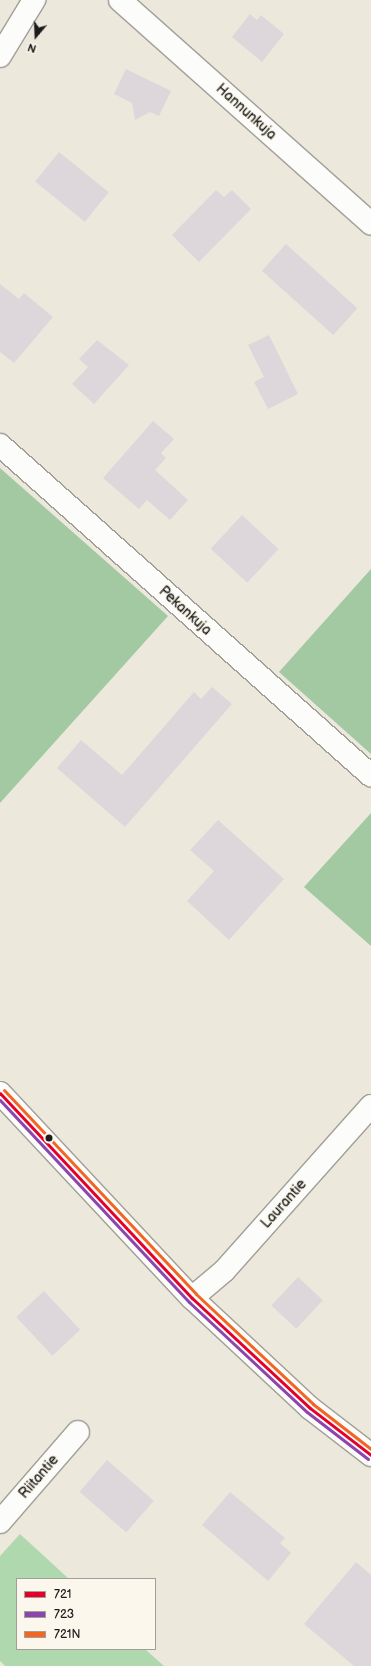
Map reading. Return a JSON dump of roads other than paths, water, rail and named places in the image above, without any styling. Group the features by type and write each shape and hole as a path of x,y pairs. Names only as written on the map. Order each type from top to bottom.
{"street":[{"path":"0,56 34,0"},
{"name":"Hannunkuja","path":"120,0 371,224"},
{"name":"Pekankuja","path":"0,445 371,776"},
{"path":"0,1093 192,1298 310,1408 371,1455"},
{"name":"Laurantie","path":"192,1298 224,1271 371,1106"},
{"name":"Riitantie","path":"0,1522 78,1432"}]}
